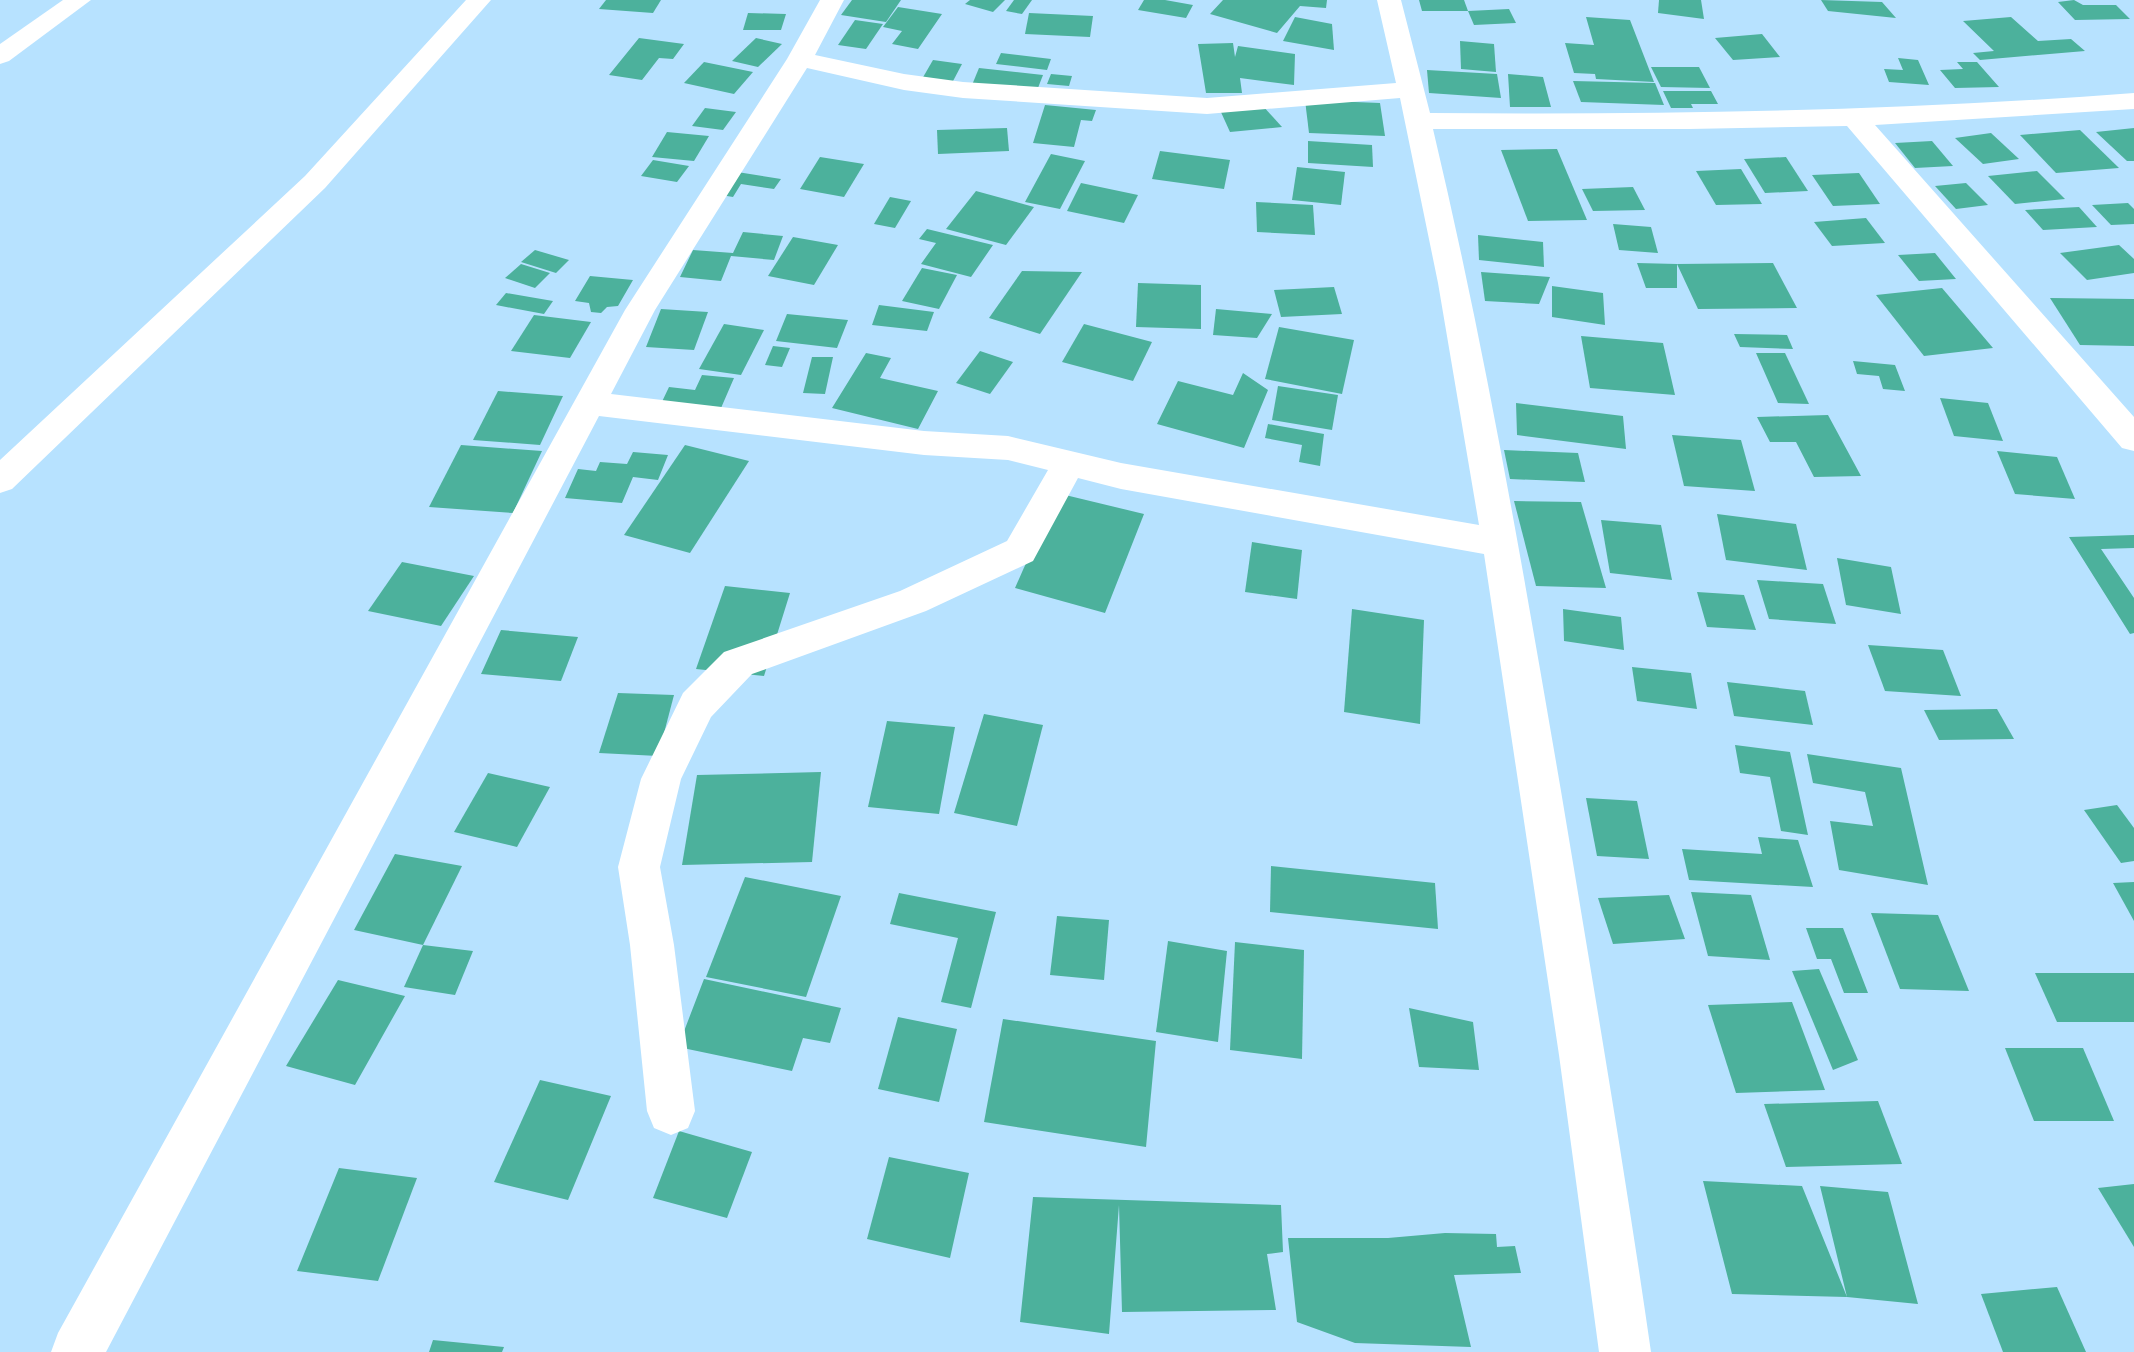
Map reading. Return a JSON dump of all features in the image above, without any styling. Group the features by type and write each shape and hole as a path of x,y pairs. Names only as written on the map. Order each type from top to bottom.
{"street":[{"path":"0,56 79,0"},
{"path":"8,464 315,182 479,0"},
{"path":"77,1352 640,310 800,59 832,0"},
{"path":"1390,0 1416,105 1501,543 1605,1199 1625,1352"},
{"path":"800,59 904,82 963,90 1207,106 1416,105 1645,123 2016,111 2134,101"},
{"path":"1854,117 2134,439"},
{"path":"589,403 924,443 1008,448 1121,476 1501,543"},
{"path":"671,1111 652,945 639,867 661,779 697,705 738,663 913,601 1020,551 1069,463"}],"building":[{"path":"606,0 661,0 653,13 599,9"},
{"path":"852,0 901,0 886,22 841,15"},
{"path":"970,0 1005,0 993,12 965,4"},
{"path":"1014,0 1032,0 1022,14 1006,11"},
{"path":"1144,0 1165,0 1193,5 1186,18 1138,10"},
{"path":"1223,0 1327,0 1326,8 1300,6 1277,33 1210,14"},
{"path":"1419,0 1464,0 1468,11 1422,11"},
{"path":"1659,0 1701,0 1704,19 1658,13"},
{"path":"1821,0 1882,2 1896,18 1828,11"},
{"path":"2074,0 2083,5 2116,5 2130,19 2075,20 2058,2"},
{"path":"898,7 942,14 918,49 892,44 902,31 883,27"},
{"path":"1509,9 1516,23 1474,25 1468,11"},
{"path":"748,13 786,14 781,30 743,30"},
{"path":"1029,13 1093,16 1090,37 1025,34"},
{"path":"1295,17 1332,24 1334,50 1283,41"},
{"path":"1586,17 1630,20 1654,82 1596,79 1595,74 1574,73 1565,43 1594,45"},
{"path":"2011,17 2038,41 2071,39 2085,51 1980,60 1973,53 1994,51 1963,21"},
{"path":"855,20 883,24 866,49 838,45"},
{"path":"1762,34 1780,57 1733,60 1715,38"},
{"path":"639,38 684,44 673,59 659,58 642,80 609,75"},
{"path":"756,38 782,44 758,67 732,61"},
{"path":"1460,41 1494,44 1496,72 1461,69"},
{"path":"1233,43 1235,57 1238,46 1295,54 1294,85 1240,78 1242,93 1206,93 1198,44"},
{"path":"1001,53 1051,59 1047,70 996,64"},
{"path":"1898,58 1918,60 1929,85 1889,82 1884,69 1903,70"},
{"path":"933,60 962,64 952,83 922,79"},
{"path":"704,62 753,72 734,94 684,83"},
{"path":"1957,62 1977,62 1999,87 1955,88 1940,70 1963,69"},
{"path":"1651,67 1699,67 1710,88 1661,87"},
{"path":"979,68 1043,75 1036,93 972,85"},
{"path":"1427,70 1497,74 1501,98 1429,93"},
{"path":"1051,74 1072,76 1069,86 1047,84"},
{"path":"1508,74 1543,77 1551,107 1510,107"},
{"path":"1573,81 1655,83 1664,105 1581,102"},
{"path":"1663,91 1711,91 1718,104 1691,104 1693,108 1671,108"},
{"path":"1305,100 1380,103 1385,136 1309,133"},
{"path":"1045,105 1096,110 1092,121 1081,120 1074,147 1033,143"},
{"path":"1262,105 1282,127 1230,132 1220,110"},
{"path":"705,108 736,112 723,130 692,126"},
{"path":"1007,128 1009,151 938,154 937,130"},
{"path":"2134,128 2134,161 2127,161 2096,132"},
{"path":"2080,130 2119,168 2056,173 2020,135"},
{"path":"667,132 709,136 694,161 652,157"},
{"path":"1991,133 2019,159 1983,164 1955,138"},
{"path":"1308,141 1372,145 1373,167 1308,163"},
{"path":"1932,141 1953,166 1915,168 1895,143"},
{"path":"1557,149 1587,220 1528,221 1501,150"},
{"path":"1160,151 1230,160 1224,189 1152,179"},
{"path":"1051,154 1085,161 1060,209 1025,202"},
{"path":"820,157 864,164 844,197 800,189"},
{"path":"1786,157 1808,191 1765,193 1744,159"},
{"path":"653,160 689,166 677,182 641,176"},
{"path":"1297,167 1345,172 1341,205 1292,200"},
{"path":"1741,169 1762,204 1716,205 1696,171"},
{"path":"731,171 781,179 774,189 741,184 733,197 715,194"},
{"path":"2037,171 2065,199 2015,204 1988,176"},
{"path":"1859,173 1880,204 1833,206 1812,175"},
{"path":"1081,183 1138,195 1124,223 1067,211"},
{"path":"1966,183 1988,205 1956,209 1935,186"},
{"path":"1633,187 1645,210 1593,211 1582,189"},
{"path":"976,191 1034,207 1006,245 946,229"},
{"path":"890,197 911,201 895,228 874,224"},
{"path":"1256,202 1313,205 1315,235 1257,232"},
{"path":"2128,203 2134,209 2134,224 2111,225 2092,205"},
{"path":"2079,207 2097,227 2043,230 2025,210"},
{"path":"1866,218 1885,243 1832,246 1814,222"},
{"path":"1613,224 1651,227 1658,253 1619,250"},
{"path":"927,229 993,245 971,277 921,264 936,243 919,239"},
{"path":"743,232 783,236 774,260 731,256 721,281 680,277 693,250 733,253"},
{"path":"1478,235 1543,242 1544,267 1479,260"},
{"path":"793,237 838,245 814,285 768,276"},
{"path":"2119,245 2134,259 2134,273 2087,280 2060,253"},
{"path":"535,250 569,260 556,273 521,262"},
{"path":"1935,253 1956,279 1919,281 1898,255"},
{"path":"1637,263 1677,264 1677,288 1646,288"},
{"path":"1773,263 1797,308 1698,309 1677,264"},
{"path":"521,264 550,273 535,288 505,278"},
{"path":"922,268 957,275 939,309 902,301"},
{"path":"1022,271 1082,272 1040,334 989,318"},
{"path":"1481,272 1550,277 1539,304 1485,301"},
{"path":"590,276 633,280 618,306 607,307 601,313 591,312 589,303 575,301"},
{"path":"1138,283 1201,285 1201,329 1136,327"},
{"path":"1552,286 1603,293 1605,325 1552,317"},
{"path":"1334,287 1342,314 1281,317 1274,290"},
{"path":"1942,288 1993,348 1924,356 1876,295"},
{"path":"506,293 553,301 544,314 496,305"},
{"path":"2050,298 2134,299 2134,346 2080,345"},
{"path":"879,305 934,312 927,331 872,325"},
{"path":"661,309 708,312 694,350 646,347"},
{"path":"1216,309 1272,314 1257,338 1213,335"},
{"path":"787,314 848,320 837,348 776,341"},
{"path":"534,315 591,322 570,358 511,351"},
{"path":"724,324 764,330 741,375 699,369"},
{"path":"1084,324 1152,342 1133,381 1062,362"},
{"path":"1279,327 1354,340 1342,394 1265,379"},
{"path":"1734,334 1787,335 1793,349 1740,347"},
{"path":"1581,336 1663,343 1675,395 1590,388"},
{"path":"773,346 790,348 782,367 765,365"},
{"path":"980,351 1013,362 990,394 956,383"},
{"path":"866,353 891,358 880,378 938,391 918,429 832,408"},
{"path":"1756,353 1785,353 1809,404 1778,403"},
{"path":"812,357 833,357 825,394 803,393"},
{"path":"1853,361 1895,365 1905,391 1883,389 1879,376 1857,374"},
{"path":"1243,373 1268,390 1244,448 1157,424 1178,381 1233,395"},
{"path":"702,375 734,378 718,415 659,408 669,387 695,390"},
{"path":"1278,386 1338,395 1332,430 1272,420"},
{"path":"498,391 563,396 540,445 473,440"},
{"path":"1940,398 1988,403 2003,441 1954,436"},
{"path":"1516,403 1623,416 1626,449 1517,435"},
{"path":"1828,415 1861,476 1814,477 1796,442 1770,442 1757,417"},
{"path":"1268,424 1324,434 1320,466 1299,462 1302,445 1265,438"},
{"path":"1672,435 1741,440 1755,491 1684,486"},
{"path":"461,445 542,451 513,513 429,507"},
{"path":"685,445 749,461 690,553 624,535"},
{"path":"1504,450 1578,453 1585,482 1510,479"},
{"path":"1997,451 2057,457 2075,499 2015,494"},
{"path":"633,452 668,455 658,480 633,477 622,503 565,498 578,469 596,471 600,462 627,464"},
{"path":"1057,493 1144,514 1105,613 1015,588"},
{"path":"1514,501 1581,502 1606,588 1536,586"},
{"path":"1717,514 1796,524 1807,570 1726,560"},
{"path":"1601,520 1661,525 1672,580 1610,573"},
{"path":"2134,535 2134,548 2101,549 2134,598 2134,633 2130,634 2069,537"},
{"path":"1252,542 1302,550 1297,599 1245,592"},
{"path":"1837,558 1891,567 1901,614 1846,605"},
{"path":"402,562 474,576 441,626 368,611"},
{"path":"1757,580 1823,584 1836,624 1769,619"},
{"path":"725,586 790,593 764,676 696,669"},
{"path":"1697,592 1744,595 1756,630 1707,627"},
{"path":"1352,609 1424,620 1420,724 1344,712"},
{"path":"1563,609 1621,617 1624,650 1564,641"},
{"path":"501,630 578,637 561,681 481,674"},
{"path":"1868,645 1943,650 1961,696 1885,691"},
{"path":"1632,667 1691,673 1697,709 1637,701"},
{"path":"1727,682 1805,691 1813,725 1734,716"},
{"path":"618,693 674,695 658,756 599,753"},
{"path":"1997,709 2014,739 1939,740 1924,710"},
{"path":"984,714 1043,725 1017,826 954,813"},
{"path":"887,721 955,727 939,814 868,807"},
{"path":"1735,745 1790,752 1808,835 1781,831 1770,777 1740,773"},
{"path":"1807,754 1901,768 1928,885 1839,870 1830,821 1873,826 1865,792 1813,783"},
{"path":"821,772 812,862 682,865 697,775"},
{"path":"488,773 550,787 517,847 454,832"},
{"path":"1586,798 1637,801 1649,859 1597,856"},
{"path":"2117,805 2134,828 2134,861 2121,863 2084,810"},
{"path":"1758,837 1798,840 1813,887 1689,880 1682,849 1762,854"},
{"path":"395,854 462,866 423,945 354,930"},
{"path":"1271,866 1435,883 1438,929 1270,912"},
{"path":"745,877 841,896 806,997 706,977"},
{"path":"2134,882 2134,921 2113,883"},
{"path":"1691,892 1751,895 1770,960 1708,956"},
{"path":"899,893 996,912 971,1008 941,1002 958,938 890,924"},
{"path":"1669,895 1685,939 1613,944 1598,898"},
{"path":"1871,913 1938,915 1969,991 1900,989"},
{"path":"1057,916 1109,920 1104,980 1050,975"},
{"path":"1806,928 1843,928 1868,993 1844,993 1831,959 1817,959"},
{"path":"1168,941 1227,951 1218,1042 1156,1032"},
{"path":"1235,942 1304,950 1302,1059 1230,1050"},
{"path":"423,945 473,951 455,995 404,987"},
{"path":"1819,969 1858,1060 1833,1070 1792,971"},
{"path":"2035,973 2134,973 2134,1022 2057,1022"},
{"path":"704,979 841,1008 830,1043 803,1038 792,1071 678,1047"},
{"path":"338,980 405,996 355,1085 286,1066"},
{"path":"1792,1002 1825,1090 1736,1093 1708,1005"},
{"path":"1409,1008 1473,1022 1479,1070 1419,1067"},
{"path":"898,1017 957,1029 939,1102 878,1089"},
{"path":"1003,1019 1156,1041 1146,1147 984,1122"},
{"path":"2005,1048 2083,1048 2114,1121 2034,1121"},
{"path":"540,1080 611,1096 568,1200 494,1182"},
{"path":"1878,1101 1902,1164 1786,1167 1764,1104"},
{"path":"679,1131 752,1152 727,1218 653,1198"},
{"path":"889,1157 969,1173 950,1258 867,1239"},
{"path":"339,1168 417,1178 378,1281 297,1271"},
{"path":"1703,1181 1802,1186 1847,1297 1732,1294"},
{"path":"2134,1184 2134,1247 2098,1188"},
{"path":"1820,1186 1888,1192 1918,1304 1847,1297"},
{"path":"1033,1197 1281,1205 1283,1252 1267,1254 1276,1310 1122,1312 1119,1205 1109,1334 1020,1322"},
{"path":"1445,1233 1496,1234 1497,1247 1515,1246 1521,1273 1454,1275 1471,1347 1355,1343 1297,1322 1288,1238 1388,1238"},
{"path":"2057,1287 2086,1352 2003,1352 1981,1294"},
{"path":"433,1340 504,1347 502,1352 429,1352"}]}
